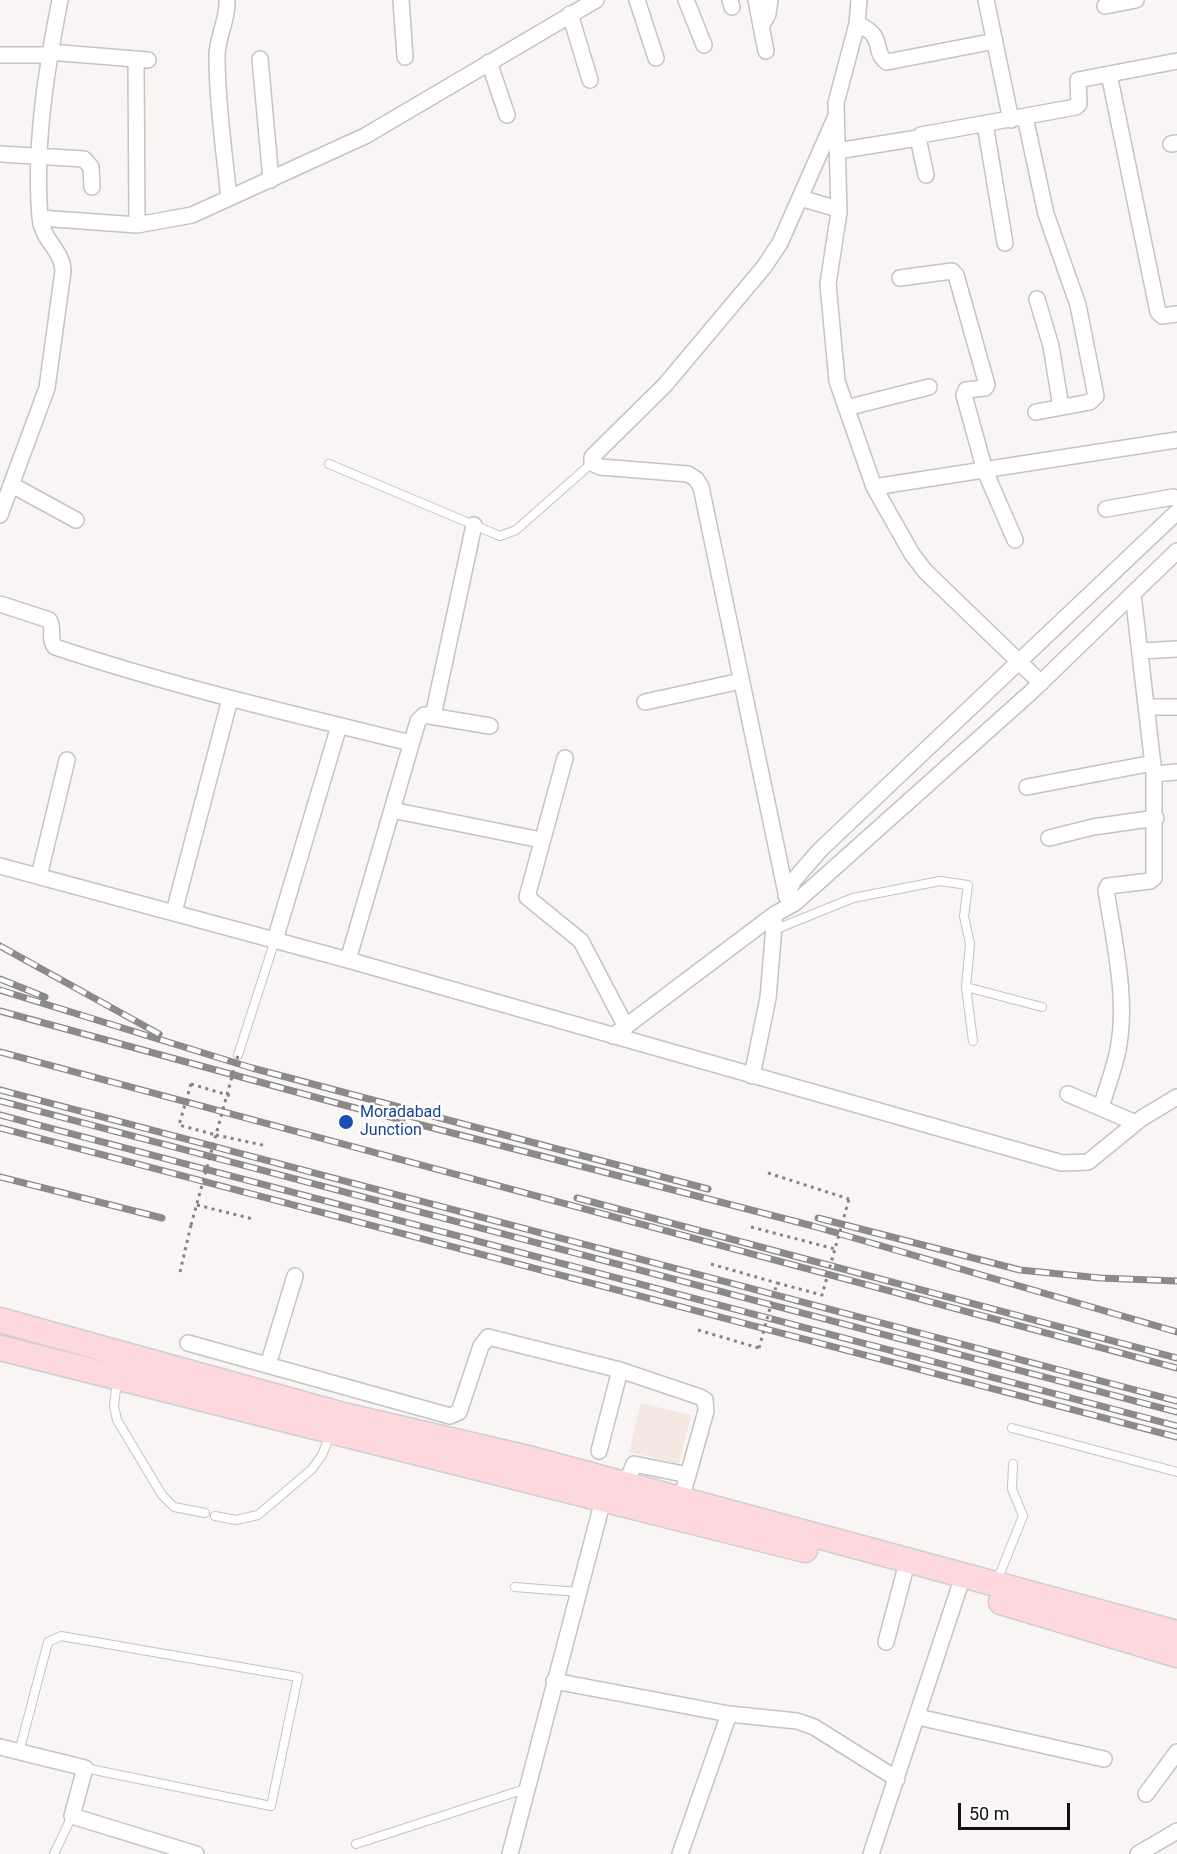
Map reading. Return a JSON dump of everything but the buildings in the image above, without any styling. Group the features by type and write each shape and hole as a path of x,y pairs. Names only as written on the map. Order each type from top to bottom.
{"main road":[{"path":"0,1320 159,1376 332,1432 626,1484 961,1583 1177,1655"},
{"path":"0,1348 117,1377 159,1376 347,1416 603,1500 904,1574 961,1583 996,1584 1177,1632"}],"street":[{"path":"0,515 47,388 63,271 60,257 45,238 40,218 40,156 49,54 60,0"},
{"path":"227,0 228,14 217,55 219,98 230,198"},
{"path":"401,0 405,57"},
{"path":"40,218 137,225 192,215 365,136 596,0"},
{"path":"637,0 656,58"},
{"path":"686,0 704,45"},
{"path":"756,0 766,51"},
{"path":"761,27 768,14 770,0"},
{"path":"986,0 995,41 1052,235 1078,305 1096,396 1090,402 1036,412"},
{"path":"1105,6 1136,0"},
{"path":"862,1 836,103 838,209 828,284 837,381 874,488 912,554 925,571 1041,683"},
{"path":"570,14 590,80"},
{"path":"857,24 870,29 876,35 883,59 887,62 995,41"},
{"path":"0,55 49,54 142,59 137,225"},
{"path":"260,59 271,180"},
{"path":"837,151 918,138 921,135 1018,119 1078,106 1076,81 1177,61"},
{"path":"489,62 507,115"},
{"path":"1109,74 1158,312 1162,316 1177,314"},
{"path":"781,905 741,681 705,500 696,479 688,474 600,467 592,463 592,457 665,385 751,284 780,243 836,116"},
{"path":"985,124 1005,243"},
{"path":"918,138 926,176"},
{"path":"0,154 89,162 92,187"},
{"path":"800,198 838,209"},
{"path":"900,278 952,271 956,274 987,385 966,390 964,395 985,471 1015,540"},
{"path":"1036,299 1051,346 1061,407"},
{"path":"846,408 929,387"},
{"path":"874,488 1177,440"},
{"path":"12,485 76,520"},
{"path":"1106,509 1173,497 1177,499"},
{"path":"752,1076 767,1008 774,930 781,905 794,880 820,850 1177,512"},
{"path":"433,716 474,525"},
{"path":"613,1036 781,905 795,903 1041,683 1177,551"},
{"path":"1101,1108 1118,1051 1122,1018 1120,980 1106,890 1108,886 1150,881 1154,878 1156,818 1154,769 1133,594"},
{"path":"0,604 49,620 52,626 51,641 55,647 120,669 230,699 411,743"},
{"path":"1140,651 1177,649"},
{"path":"645,702 741,681"},
{"path":"174,912 230,699"},
{"path":"1148,707 1177,707"},
{"path":"348,960 411,743 421,717 433,716 490,726"},
{"path":"275,940 339,726"},
{"path":"565,758 527,897 581,941 626,1027"},
{"path":"39,876 67,760"},
{"path":"1027,787 1154,769 1177,772"},
{"path":"392,810 541,840"},
{"path":"1049,838 1092,827 1156,818"},
{"path":"0,866 348,960 1062,1163 1088,1162 1136,1123 1177,1097"},
{"path":"1068,1094 1136,1123"},
{"path":"268,1365 295,1276"},
{"path":"188,1343 450,1416 459,1412 481,1346 488,1337 620,1370 700,1396 705,1400 706,1411 681,1500"},
{"path":"599,1451 620,1370"},
{"path":"626,1484 634,1464 688,1475"},
{"path":"510,1854 525,1789 603,1500"},
{"path":"886,1642 904,1574"},
{"path":"871,1854 961,1583"},
{"path":"554,1681 729,1714 797,1721 814,1727 897,1779"},
{"path":"680,1854 729,1714"},
{"path":"918,1717 1104,1759"},
{"path":"0,1747 85,1768 72,1816 196,1854"},
{"path":"1146,1794 1177,1752"},
{"path":"1138,1854 1177,1831"}],"lane":[{"path":"329,464 500,536 509,535 592,463"},
{"path":"774,930 853,898 939,881 967,884 969,887 964,921 970,944 966,987 973,1041"},
{"path":"238,1055 275,940"},
{"path":"966,987 1042,1007"},
{"path":"117,1377 114,1406 117,1420 162,1495 174,1507 205,1513"},
{"path":"1012,1428 1177,1472"},
{"path":"215,1516 236,1520 258,1515 312,1469 322,1455 332,1432"},
{"path":"996,1584 1023,1516 1012,1489 1013,1464"},
{"path":"515,1587 578,1592"},
{"path":"19,1752 48,1642 61,1636 298,1677 271,1806 85,1768"},
{"path":"356,1844 525,1789"},
{"path":"54,1854 72,1816"}],"path":[{"path":"180,1272 238,1055"},
{"path":"231,1096 191,1084 179,1125 267,1146"},
{"path":"711,1264 822,1295 849,1199 768,1173"},
{"path":"197,1205 253,1219"},
{"path":"751,1227 835,1250"},
{"path":"698,1330 759,1348 777,1283"}],"shaded area":[{"path":"641,1403 691,1415 679,1464 629,1452"}],"railway":[{"path":"0,946 159,1034"},
{"path":"0,979 45,997"},
{"path":"0,990 252,1068 708,1189"},
{"path":"0,1011 340,1104 813,1226 1177,1332"},
{"path":"0,1052 1177,1368"},
{"path":"0,1090 1177,1401"},
{"path":"0,1101 1177,1412"},
{"path":"0,1115 1177,1426"},
{"path":"0,1128 1177,1437"},
{"path":"0,1177 162,1218"},
{"path":"577,1198 1177,1358"},
{"path":"818,1218 1020,1270 1100,1278 1177,1281"}],"place":[{"name":"Moradabad Junction","path":"346,1122"}]}
